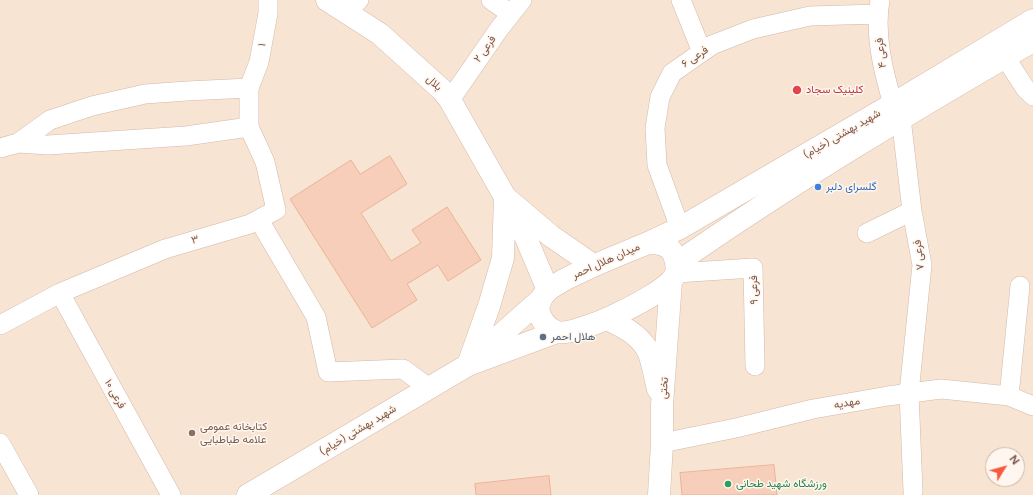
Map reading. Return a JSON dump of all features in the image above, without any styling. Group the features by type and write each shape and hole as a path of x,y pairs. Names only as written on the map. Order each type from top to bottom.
{"main road":[{"name":"بلال","path":"327,0 352,6 380,34 442,90 450,100 505,197 522,231 544,296"},
{"name":"شهید بهشتی (خیام)","path":"674,272 729,226 1033,20"},
{"name":"شهید بهشتی (خیام)","path":"648,243 680,228 897,111 1005,57 1033,41"},
{"path":"505,197 551,236 593,265"},
{"path":"468,365 489,306 503,258 505,197"},
{"name":"میدان هلال احمر","path":"544,296 593,265 648,243 661,244 672,251 674,272"},
{"path":"544,296 539,314 545,326 557,332 566,332 607,319 638,304 674,272"},
{"name":"تختی","path":"659,495 662,443 662,405 674,272"},
{"name":"شهید بهشتی (خیام)","path":"468,365 544,296"},
{"path":"607,319 628,329 648,350 662,405"},
{"name":"شهید بهشتی (خیام)","path":"256,493 468,365 557,332"}],"street":[{"name":"۱","path":"249,88 259,62 268,13 268,0"},
{"path":"491,0 517,7"},
{"path":"681,0 702,52"},
{"name":"فرعی ۲","path":"450,100 517,7"},
{"name":"فرعی ۶","path":"680,228 656,165 655,128 660,97 672,73 712,45 753,29 810,16 879,7"},
{"name":"فرعی ۴","path":"879,7 884,73 897,111"},
{"path":"1005,57 1025,88 1033,96"},
{"name":"۳","path":"0,325 60,293 165,249 250,224 276,210 265,162 249,127 249,88"},
{"path":"9,145 50,120 92,106 145,94 249,88"},
{"name":"فرعی ۷","path":"897,111 912,211 922,265 909,393 913,490"},
{"path":"9,145 48,145 179,136 249,127"},
{"path":"867,232 912,211"},
{"path":"259,220 316,318 328,372 403,369 428,388"},
{"name":"فرعی ۹","path":"674,272 753,268 756,366"},
{"path":"1009,396 1020,286"},
{"name":"فرعی ۱۰","path":"60,293 171,495"},
{"name":"مهدیه","path":"662,443 813,410 909,393 941,389 1009,396 1033,406"},
{"path":"0,443 29,495"}],"shaded area":[{"path":"0,0 1033,0 1033,495 0,495"}],"building":[{"path":"390,156 407,184 361,213 391,261 421,243 412,230 447,207 481,260 448,281 438,265 407,284 417,300 372,328 290,199 351,160 360,174"},
{"name":"ورزشگاه شهید طحانی","path":"774,465 777,495 682,495 680,473"},
{"path":"549,476 551,495 476,495 475,484"}],"place":[{"name":"کلینیک سجاد","path":"797,90"},
{"name":"گلسرای دلبر","path":"818,187"},
{"name":"هلال احمر","path":"543,337"},
{"name":"کتابخانه عمومی علامه طباطبایی","path":"192,433"},
{"name":"ورزشگاه شهید طحانی","path":"728,484"}]}
